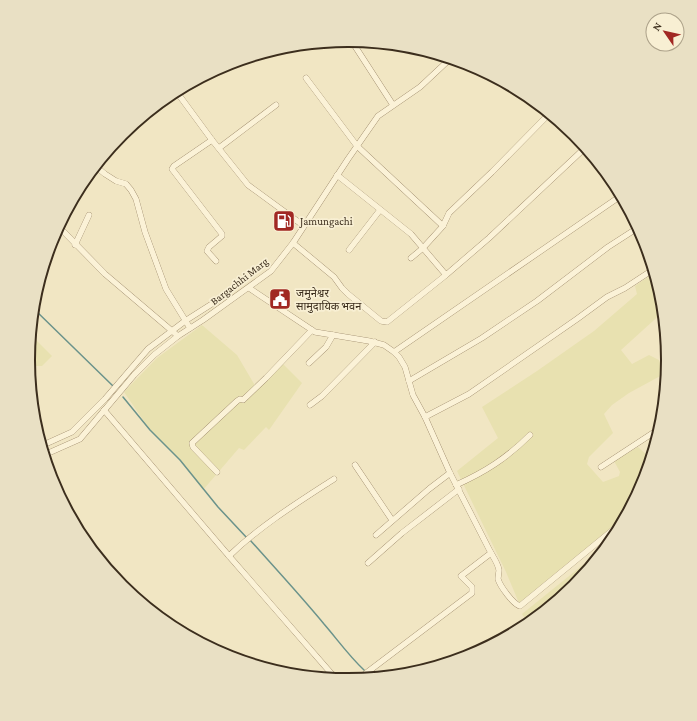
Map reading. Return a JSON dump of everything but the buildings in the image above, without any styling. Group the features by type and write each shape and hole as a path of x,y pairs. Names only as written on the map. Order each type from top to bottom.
{"street":[{"path":"357,47 393,105"},
{"name":"Bargachhi Marg","path":"49,452 80,438 139,370 154,355 178,336 249,288 271,271 293,243 337,175 378,116 420,87 446,63"},
{"path":"306,78 357,146 443,226"},
{"path":"180,96 248,185 304,226"},
{"path":"219,148 276,105"},
{"path":"411,258 423,248 443,226 449,213 546,117"},
{"path":"212,140 174,166 172,169 222,234 222,236 209,247 207,251 216,261"},
{"path":"293,243 334,277 348,294 381,321 387,322 446,275 489,238 581,151"},
{"path":"100,170 116,181 126,184 131,190 136,199 145,232 166,289 190,328"},
{"path":"337,175 411,234 446,275"},
{"path":"394,352 617,199"},
{"path":"349,250 380,210"},
{"path":"75,244 89,215"},
{"path":"409,381 482,338 537,301 608,247 634,230"},
{"path":"63,231 105,274 178,336"},
{"path":"425,417 469,394 607,297 625,288 649,272"},
{"path":"249,288 312,330 384,345 394,352 403,362 413,395 425,417 450,473 497,564 499,571 499,582 514,604 520,606 611,531"},
{"path":"46,444 72,432 105,399 148,349 185,321 218,300"},
{"path":"217,472 192,443 237,401 240,399 243,400 256,388 312,330"},
{"path":"309,363 326,346 333,335"},
{"path":"310,405 322,396 375,342"},
{"path":"104,410 228,556 331,673"},
{"path":"601,467 653,433"},
{"path":"368,563 457,487 506,457 530,436"},
{"path":"354,465 392,520"},
{"path":"376,535 392,520 450,473"},
{"path":"228,556 254,533 334,479"},
{"path":"366,673 472,593 472,587 461,576 491,553"}],"shaded area":[{"path":"650,276 658,316 621,350 632,364 649,355 659,360 662,367 661,375 629,393 612,405 604,414 613,433 589,457 587,464 603,482 619,476 620,472 614,461 638,447 647,455 645,461 630,499 616,524 519,603 506,572 457,471 498,438 482,407 594,331 637,294 635,286"},
{"path":"202,325 237,355 257,389 282,363 302,383 269,430 266,427 244,450 239,448 203,490 180,460 150,430 124,392 157,358"},
{"path":"36,340 52,356 42,366 35,366"},
{"path":"652,437 651,443 648,439"},
{"path":"591,558 570,582 539,609 525,619 522,614"}],"waterway":[{"path":"39,314 113,386"},
{"path":"123,397 150,430 180,460 218,507 247,538"},
{"path":"250,540 364,670"}],"place":[{"name":"Jamungachi","path":"284,221"},
{"name":"जमुनेश्वर सामुदायिक भवन","path":"280,299"}]}
